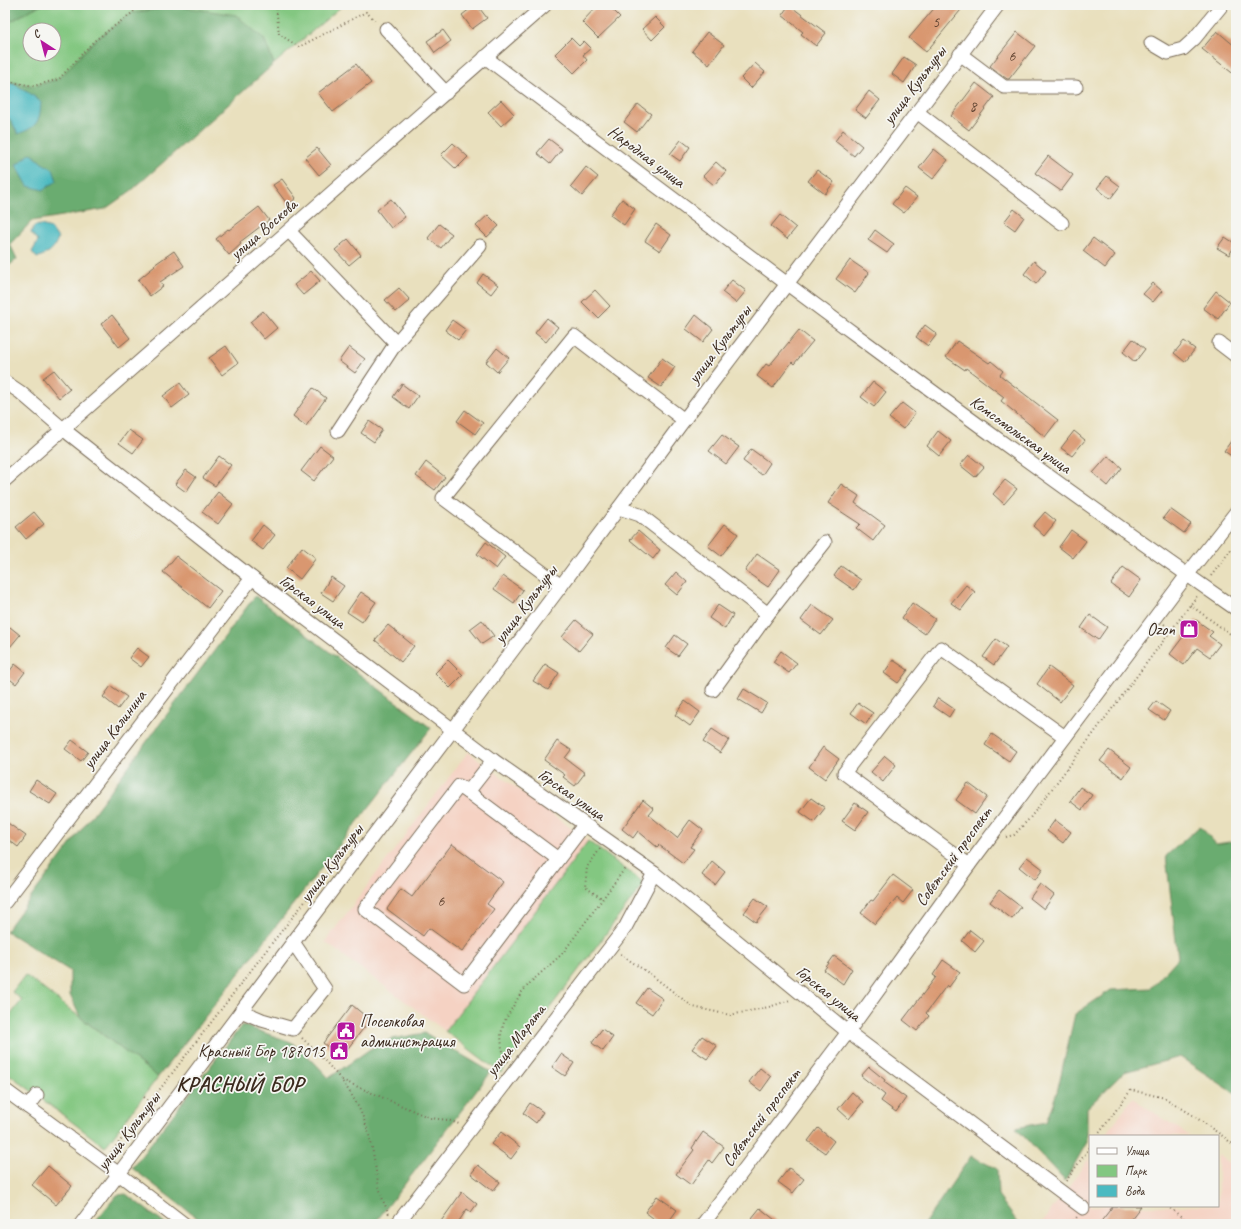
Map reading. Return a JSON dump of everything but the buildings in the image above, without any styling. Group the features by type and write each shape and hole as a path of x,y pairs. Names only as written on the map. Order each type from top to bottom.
{"street":[{"name":"улица Воскова","path":"5,480 545,5"},
{"name":"улица Культуры","path":"81,1224 684,420 998,5"},
{"path":"1151,43 1168,53 1183,49 1194,39 1219,6"},
{"path":"386,30 446,93"},
{"path":"960,54 1004,87 1076,87"},
{"name":"Народная улица","path":"485,57 787,284"},
{"path":"917,112 1062,223"},
{"path":"289,231 396,343"},
{"path":"338,431 396,343 480,246"},
{"name":"Комсомольская улица","path":"787,284 1093,509 1236,609"},
{"path":"561,586 443,498 574,336 684,420"},
{"path":"1219,343 1236,356"},
{"name":"Горская улица","path":"5,382 20,392 63,429 252,578 493,760 654,873 848,1032 1083,1208"},
{"path":"619,508 640,515 768,614"},
{"name":"Советский проспект","path":"703,1224 848,1032 987,840 1236,512"},
{"path":"713,690 768,614 825,542"},
{"name":"улица Калинина","path":"5,902 252,578"},
{"path":"969,865 844,773 941,648 1065,737"},
{"path":"468,792 493,760"},
{"path":"558,859 459,786 365,909 464,984 584,825"},
{"name":"улица Марата","path":"394,1221 471,1128 625,928 654,873"},
{"path":"241,1011 262,1020 293,1029 325,989 293,942"},
{"path":"5,1090 184,1224"},
{"path":"28,1107 37,1095"}],"path":[{"path":"5,81 34,86 59,79 94,41 132,13 140,5"},
{"path":"276,5 279,34 300,47 366,12 386,30"},
{"path":"987,840 1014,836 1030,818 1236,544"},
{"path":"1190,605 1236,638"},
{"path":"109,1156 272,943 350,845"},
{"path":"599,850 587,867 585,887 603,899"},
{"path":"513,1073 502,1049 501,1034 504,1022 521,993 532,980 562,954 624,869"},
{"path":"610,947 650,974 693,1007 730,1015 769,1007 804,995"},
{"path":"293,1029 323,1058 341,1079 352,1095 363,1118 371,1142 381,1194 394,1221"},
{"path":"341,1079 430,1118 448,1120 471,1128"},
{"path":"1099,1135 1130,1090 1165,1098 1191,1114 1236,1147"},
{"path":"1059,1190 1089,1147"},
{"path":"1168,1207 1191,1224"}],"shaded area":[{"path":"468,752 588,841 445,1031 325,942"},
{"path":"1132,1098 1188,1135 1106,1135"},
{"path":"1219,1156 1236,1167 1236,1224 1041,1224 1089,1158 1089,1207 1219,1207"}],"green space":[{"path":"5,5 42,5 32,9 5,25"},
{"path":"42,5 343,5 274,64 264,39 94,41 59,79 34,86 5,81 5,25 32,9"},
{"path":"176,6 236,15 264,39 274,64 132,190 105,209 32,221 10,244 17,259 5,269 5,114 12,122 18,134 41,102 27,91 12,83 5,85 5,81 34,86 59,79 94,41 132,13","holes":["31,153 42,163 16,165"]},
{"path":"255,596 431,728 158,1077 80,1017 70,995 70,971 6,931"},
{"path":"1200,826 1216,844 1236,841 1236,1094 1180,1057 1124,1072 1087,1108 1087,1142 1065,1181 1016,1128 1046,1122 1057,1092 1075,1014 1111,990 1151,988 1178,958 1166,856"},
{"path":"588,841 644,883 501,1073 445,1031"},
{"path":"25,975 158,1077 105,1147 5,1071 5,1022 22,1000 12,992"},
{"path":"242,1025 291,1042 310,1058 329,1078 370,1049 392,1039 425,1033 491,1072 374,1224 205,1224 132,1168"},
{"path":"971,1156 997,1169 998,1196 1019,1224 924,1224"},
{"path":"126,1194 165,1224 93,1224 117,1195"}],"water":[{"path":"12,83 27,91 41,102 40,114 36,123 29,129 18,134 12,122 5,114 5,85"},
{"path":"31,153 42,163 53,169 57,181 43,190 28,186 16,165"},
{"path":"41,225 51,228 58,238 50,251 37,258 32,252 38,241 31,233 34,226"}],"place":[{"name":"Ozon","path":"1189,629"},
{"name":"Поселковая администрация","path":"346,1031"},
{"name":"Красный Бор 187015","path":"339,1051"}],"district":[{"name":"КРАСНЫЙ БОР","path":"240,1084"}]}
